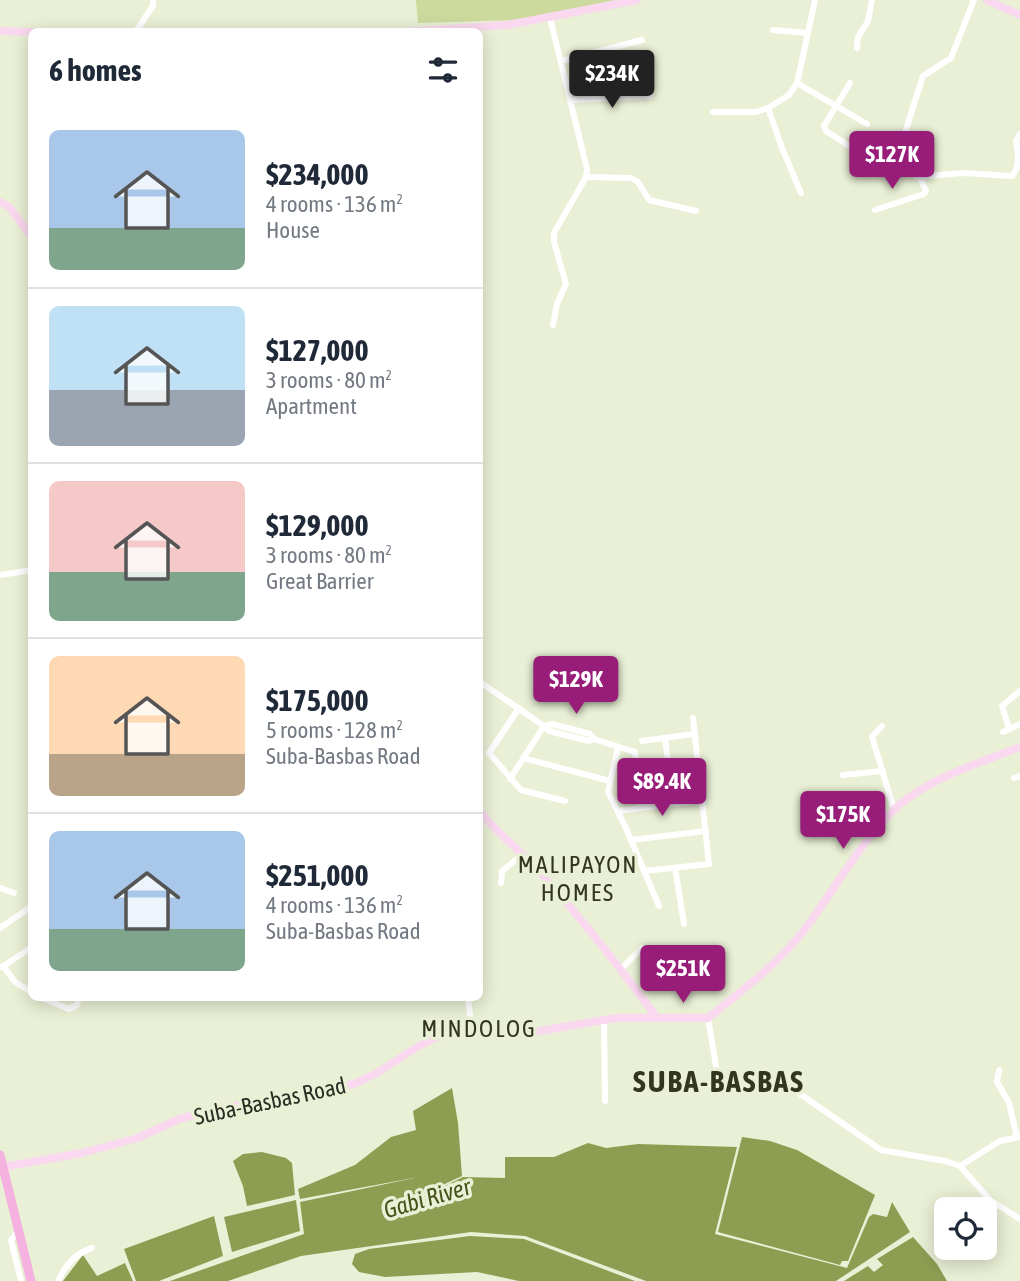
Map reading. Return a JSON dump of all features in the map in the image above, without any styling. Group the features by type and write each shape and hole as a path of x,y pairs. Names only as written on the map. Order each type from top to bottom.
{"main road":[{"path":"0,1155 31,1281"}],"street":[{"path":"138,28 153,6 153,0"},
{"path":"478,28 550,19 637,0"},
{"path":"713,112 756,112 786,98 797,83 816,0"},
{"path":"857,48 858,37 868,21 872,0"},
{"path":"974,0 950,58 923,76 900,150 901,157 914,175 920,177 963,173 1013,176 1019,162 1016,141 1020,134"},
{"path":"987,0 1020,15"},
{"path":"550,19 587,169 586,177 554,233 554,243 566,284 556,304 553,325"},
{"path":"773,30 807,33"},
{"path":"0,31 28,32"},
{"path":"561,61 642,40"},
{"path":"797,83 867,124"},
{"path":"850,83 825,122 826,131 854,149"},
{"path":"571,100 650,96"},
{"path":"768,108 802,193"},
{"path":"586,177 631,178 638,182 649,200 696,211"},
{"path":"875,210 924,194 926,191 920,177"},
{"path":"0,202 9,207 28,232"},
{"path":"0,575 28,571"},
{"path":"483,684 550,732 589,741 594,739 635,752 642,808"},
{"path":"1019,695 1002,706 1006,730 1020,724"},
{"path":"519,708 489,753 521,790 565,801"},
{"path":"644,871 709,864 693,718"},
{"path":"510,779 544,726"},
{"path":"882,726 872,737 894,809"},
{"path":"642,741 694,734"},
{"path":"665,738 673,803"},
{"path":"618,747 608,792 659,906"},
{"path":"1020,747 947,775 910,796 894,809 861,849 795,941 709,1018 717,1072 726,1083 790,1087 881,1150 946,1161 960,1166 989,1200 1020,1219"},
{"path":"523,758 610,781"},
{"path":"843,775 883,771"},
{"path":"618,811 703,800"},
{"path":"483,815 522,855 621,969 657,1018"},
{"path":"631,840 706,831"},
{"path":"501,883 502,872 522,855"},
{"path":"675,868 684,924"},
{"path":"0,888 14,894"},
{"path":"0,928 28,909"},
{"path":"621,969 642,948"},
{"path":"28,950 2,967 28,990"},
{"path":"24,988 28,986"},
{"path":"49,1001 69,1009 77,1005 78,1001"},
{"path":"468,1001 472,1034"},
{"name":"Suba-Basbas Road","path":"3,1167 82,1153 138,1138 179,1119 226,1107 300,1096 354,1084 437,1037 523,1034 604,1019 709,1018"},
{"path":"604,1019 605,1101"},
{"path":"960,1166 1000,1141 1018,1137 1009,1103 997,1082 999,1070"},
{"path":"18,1231 11,1240 21,1281"},
{"path":"58,1281 64,1268 77,1254 92,1248"}],"shaded area":[{"path":"416,0 616,0 520,20 418,23"}],"water":[{"name":"Gabi River","path":"452,1088 462,1176 421,1195 419,1185 420,1198 463,1177 505,1178 505,1157 554,1157 588,1143 606,1148 638,1144 737,1147 715,1234 847,1268 869,1217 873,1214 887,1217 892,1202 910,1232 836,1281 646,1281 525,1236 471,1232 301,1256 228,1281 170,1281 304,1234 300,1202 419,1177 300,1199 298,1189 355,1165 391,1137 416,1130 413,1111"},
{"path":"742,1137 770,1141 797,1150 875,1195 848,1261 842,1261 840,1265 718,1232"},
{"path":"262,1152 286,1158 292,1163 295,1195 247,1206 243,1186 233,1161 243,1154"},
{"path":"296,1200 300,1231 232,1252 224,1217"},
{"path":"214,1216 223,1256 159,1281 136,1281 124,1249"},
{"path":"470,1236 524,1239 635,1281 519,1281 477,1272 385,1277 359,1272 352,1264 355,1254 369,1249"},
{"path":"913,1237 937,1264 947,1281 844,1281 868,1266 874,1272 883,1265 877,1259"},
{"path":"83,1255 97,1276 125,1263 133,1281 63,1281"}],"district":[{"name":"MALIPAYON HOMES","path":"578,878"},
{"name":"MINDOLOG","path":"479,1028"},
{"name":"SUBA-BASBAS","path":"719,1081"}]}
